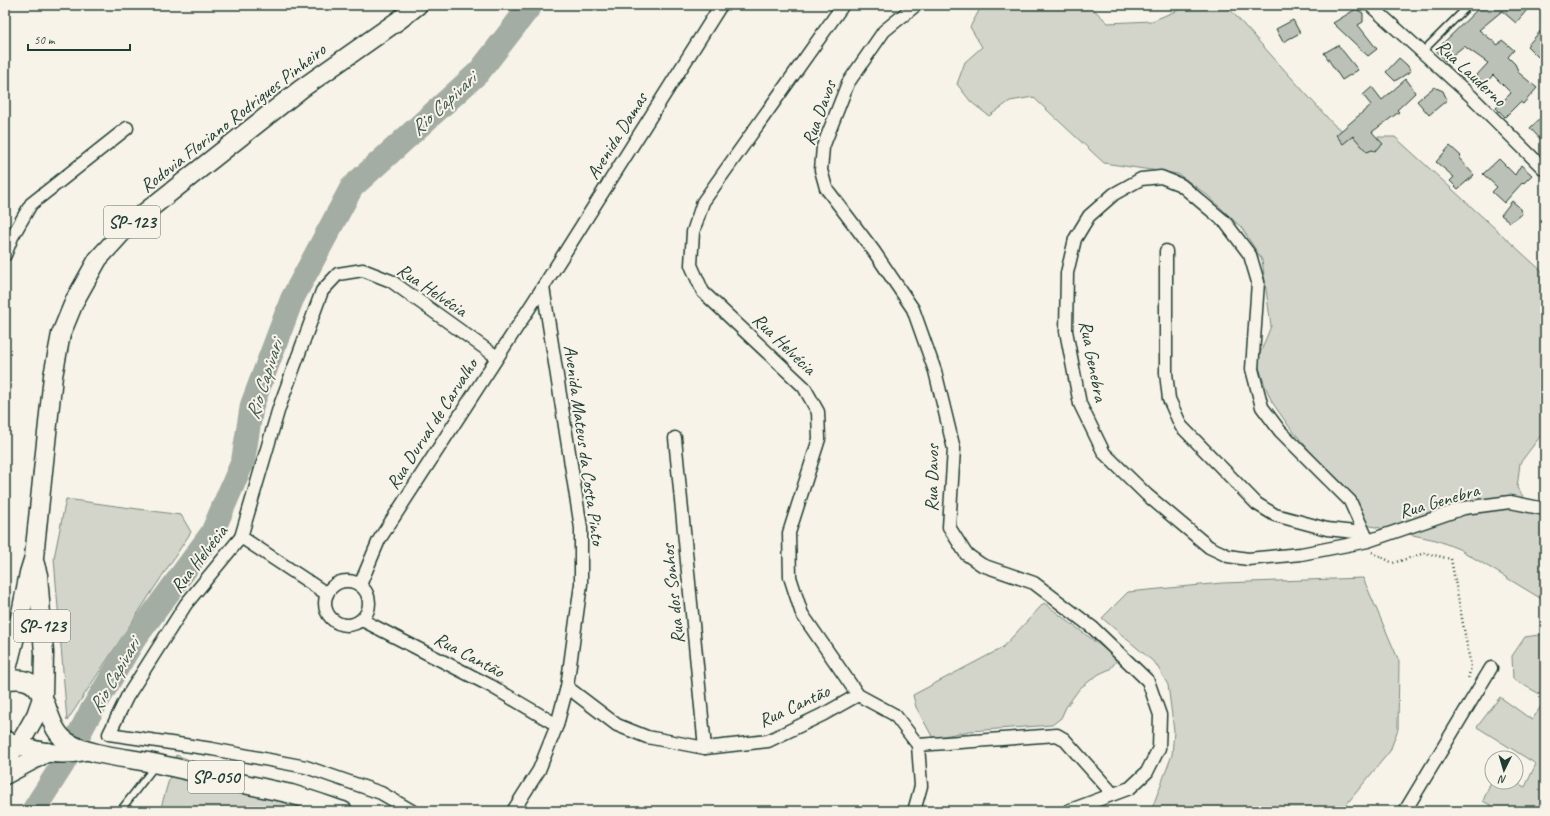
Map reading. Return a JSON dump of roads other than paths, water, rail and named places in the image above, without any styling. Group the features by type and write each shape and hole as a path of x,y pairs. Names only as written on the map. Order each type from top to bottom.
{"main road":[{"name":"Rodovia Floriano Rodrigues Pinheiro","path":"5,677 34,557 53,376 61,334 75,300 98,259 129,225 301,89 400,20 418,5"},
{"name":"Rodovia Floriano Rodrigues Pinheiro","path":"34,557 38,575 44,653 43,695"},
{"path":"5,681 15,679 24,680 35,686 43,695 57,731 75,751 5,775"},
{"name":"SP-123","path":"12,742 36,715 43,695"},
{"path":"5,761 12,742"},
{"name":"SP-050","path":"12,742 38,751 75,751 158,764 290,794 343,811"}],"street":[{"name":"Avenida Damas","path":"543,287 721,5"},
{"name":"Rua Helvécia","path":"843,5 703,202 693,232 691,265 702,292 804,387 818,412 819,439 789,533 790,577 802,614 858,695 895,716 918,745"},
{"name":"Rua Davos","path":"916,5 884,31 848,83 823,147 821,170 826,188 873,250 913,309 935,371 954,448 949,527 966,554 982,565 1034,583 1093,628 1148,681 1160,715 1159,748 1148,772 1130,788 1068,811"},
{"name":"Rua Lauderno","path":"1370,5 1471,96 1545,170"},
{"path":"5,255 12,237 31,204 127,128"},
{"name":"Rua Genebra","path":"1366,537 1350,501 1280,430 1262,407 1252,369 1258,282 1250,255 1224,222 1181,184 1161,177 1141,179 1114,194 1089,216 1075,239 1067,273 1066,331 1080,404 1104,453 1147,495 1210,547 1228,556 1248,560 1301,554 1355,544 1366,537 1464,508 1510,502 1545,510"},
{"path":"1166,251 1166,373 1169,399 1181,426 1257,504 1275,515 1327,529 1366,537"},
{"name":"Rua Helvécia","path":"75,751 108,734 126,697 186,604 242,537 279,408 316,306 322,291 338,274 363,270 391,281 497,357"},
{"name":"Rua Durval de Carvalho","path":"360,585 379,540 543,287"},
{"name":"Avenida Mateus da Costa Pinto","path":"513,811 539,770 557,725 567,687 581,584 581,528 543,287"},
{"name":"Rua dos Sonhos","path":"676,438 705,748"},
{"path":"242,537 327,594"},
{"path":"351,581 360,585 365,590 369,598 367,614 362,620 354,624 346,625 338,623 331,618 326,611 325,602 327,594 333,586 341,582 351,581"},
{"name":"Rua Cantão","path":"362,620 491,686 557,725"},
{"path":"1405,811 1491,668"},
{"name":"Rua Cantão","path":"567,687 617,725 647,737 705,748 768,741 824,714 858,695"},
{"path":"108,734 212,749 306,766 381,793 412,811"},
{"path":"914,811 921,786 918,745 1057,735 1064,739 1113,794"}],"lane":[{"path":"1422,52 1469,5"},
{"path":"120,811 158,764"}],"waterway":[{"name":"Rio Capivari","path":"33,811 63,764 89,715 133,641 212,533 243,461 252,405 292,299 352,187 479,72 531,5"}]}
